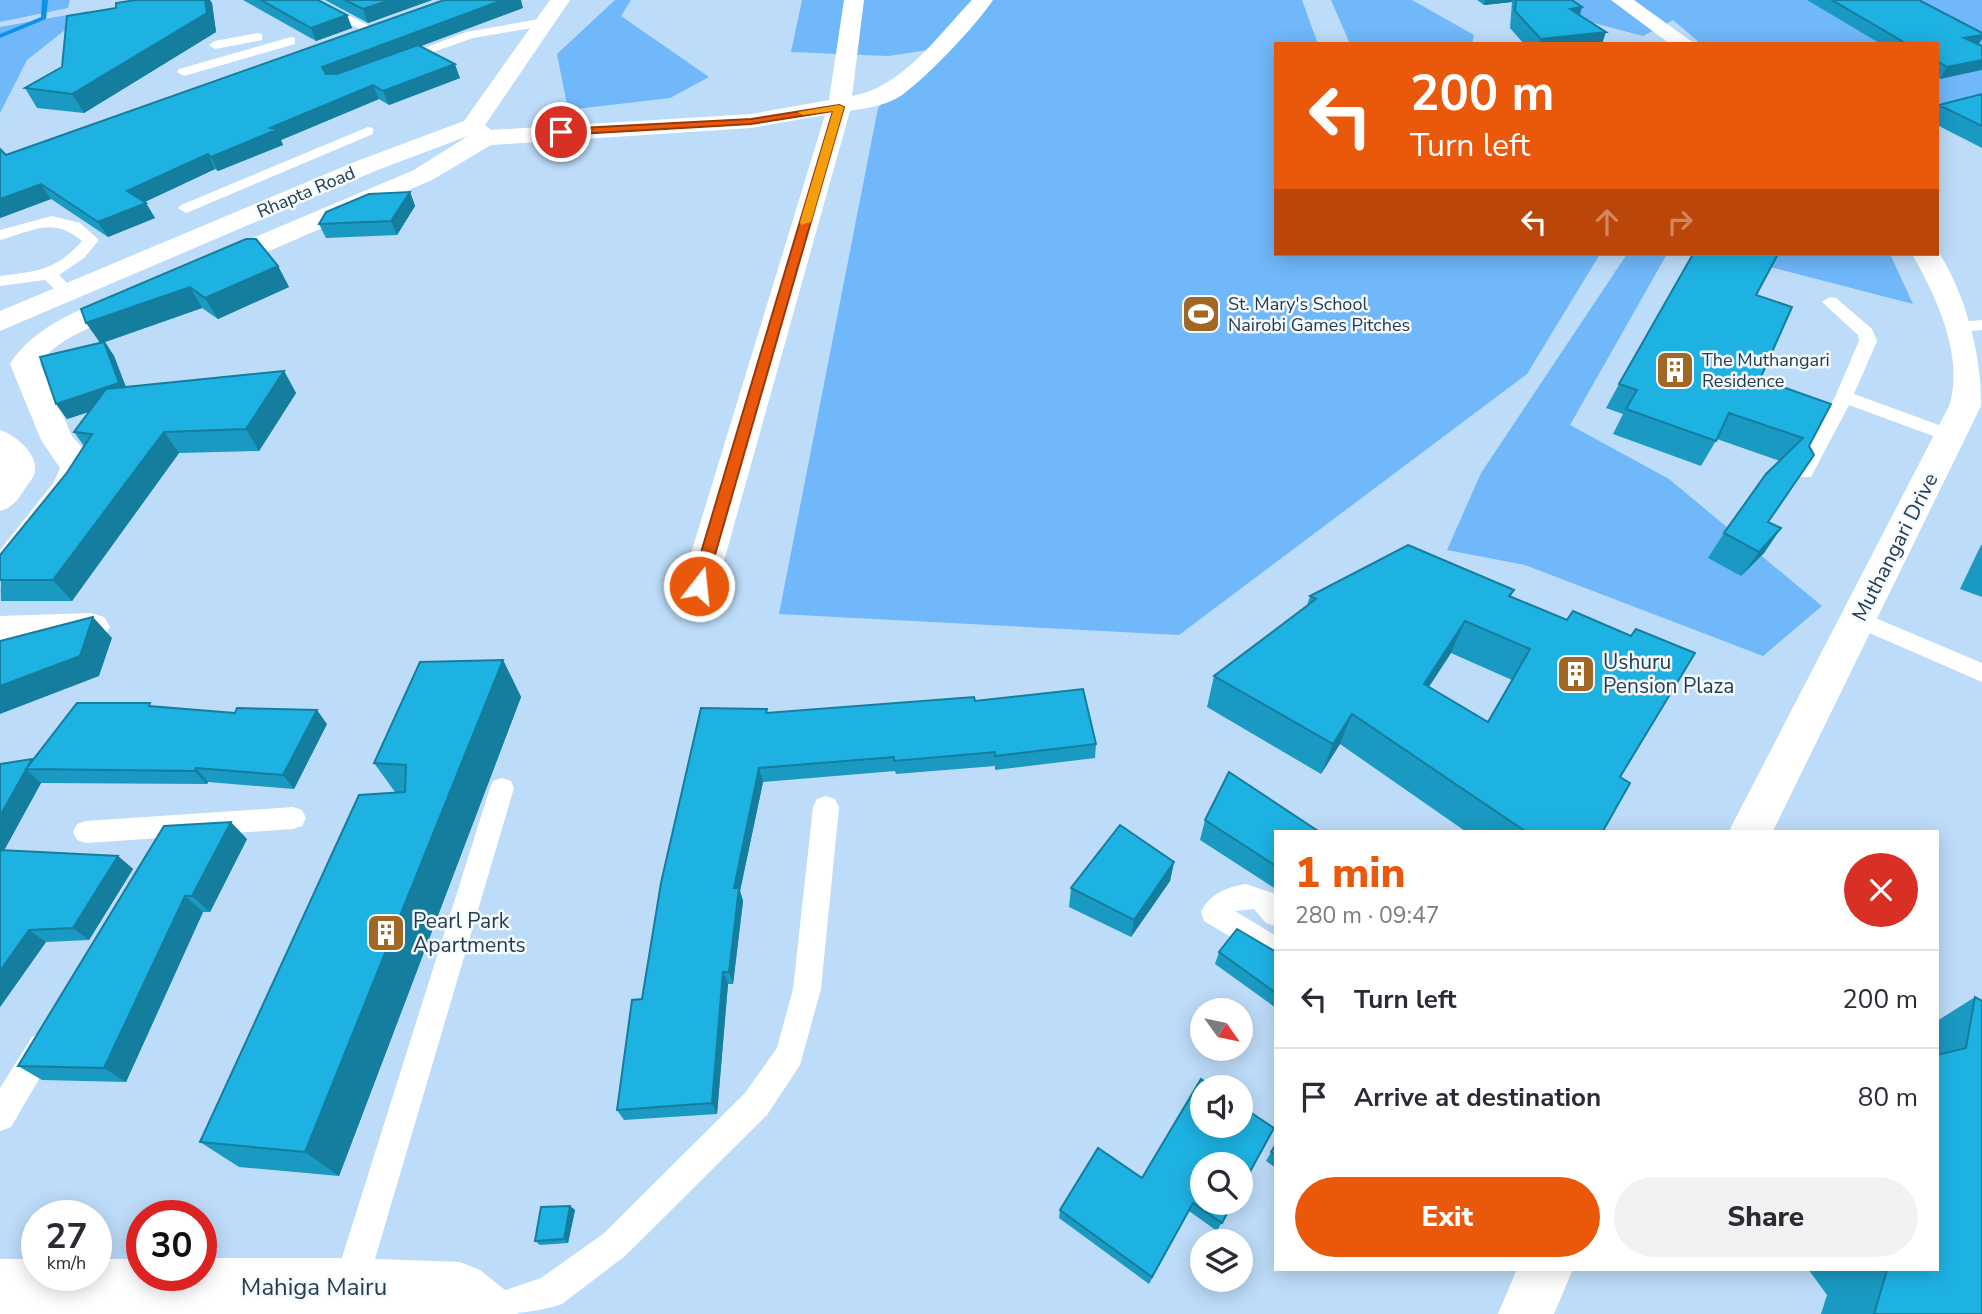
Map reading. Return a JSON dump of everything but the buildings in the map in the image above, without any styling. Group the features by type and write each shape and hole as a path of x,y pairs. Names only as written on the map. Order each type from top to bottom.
{"street":[{"path":"0,575 69,486 77,468 75,461 57,440 25,364 29,354 64,331 423,175 478,132 560,0"},
{"path":"699,586 839,107 854,0"},
{"path":"478,132 751,121 871,100 893,91 934,53 983,0"},
{"path":"1621,0 1681,42"},
{"path":"349,39 397,22"},
{"path":"236,79 303,46"},
{"name":"Rhapta Road","path":"0,322 58,284 366,166 478,132"},
{"name":"Muthangari Drive","path":"1752,830 1951,436 1967,399 1968,364 1975,327 1945,290 1927,256"},
{"path":"0,440 18,461 18,474 0,499"},
{"path":"0,630 91,626"},
{"path":"1526,1314 1544,1271"},
{"name":"Mahiga Mairu","path":"0,1287 350,1286 480,1305"}],"lane":[{"path":"310,0 373,31"},
{"path":"385,65 470,35 545,22"},
{"path":"215,45 267,36 303,46"},
{"path":"184,72 303,46"},
{"path":"186,208 368,131"},
{"path":"330,148 366,166"},
{"path":"0,235 52,221 74,226 91,240 58,284 0,281"},
{"path":"1804,471 1844,397 1868,341 1866,333 1830,302"},
{"path":"1844,397 1951,436"},
{"path":"1859,619 1982,673"},
{"path":"350,1286 502,788"},
{"path":"480,1305 550,1292 614,1245 756,1104 790,1055 807,989 826,807"},
{"path":"86,832 293,818"},
{"path":"157,858 176,826"},
{"path":"1274,912 1262,900 1244,895 1226,900 1214,912 1274,948"},
{"path":"0,1116 55,1025"}],"shaded area":[{"path":"0,0 70,0 68,8 0,22"},
{"path":"615,0 631,0 621,16 709,77 670,98 568,110 557,54"},
{"name":"St. Mary's School Nairobi Games Pitches","path":"802,0 1302,0 1317,42 1274,42 1274,256 1599,256 1527,374 1179,635 779,614 878,108 928,50 888,56 791,52"},
{"path":"1331,0 1412,0 1474,35 1472,42 1349,42"},
{"path":"1559,0 1982,0 1982,106 1939,104 1939,42 1699,42 1673,20 1643,36 1586,21"},
{"path":"89,11 27,60 0,113 0,27"},
{"path":"1626,256 1666,256 1570,425 1669,479 1822,606 1763,656 1525,565 1447,550 1481,473"},
{"path":"1728,256 1891,256 1913,304"}],"waterway":[{"path":"0,36 44,18 45,0"}],"slow traffic":[{"path":"803,112 839,107 805,222"}],"place":[{"name":"St. Mary's School Nairobi Games Pitches","path":"1201,314"},
{"name":"The Muthangari Residence","path":"1675,370"},
{"name":"Ushuru Pension Plaza","path":"1576,674"},
{"name":"Pearl Park Apartments","path":"386,933"}],"route":[{"path":"561,132 751,121 839,107 699,586"}]}
